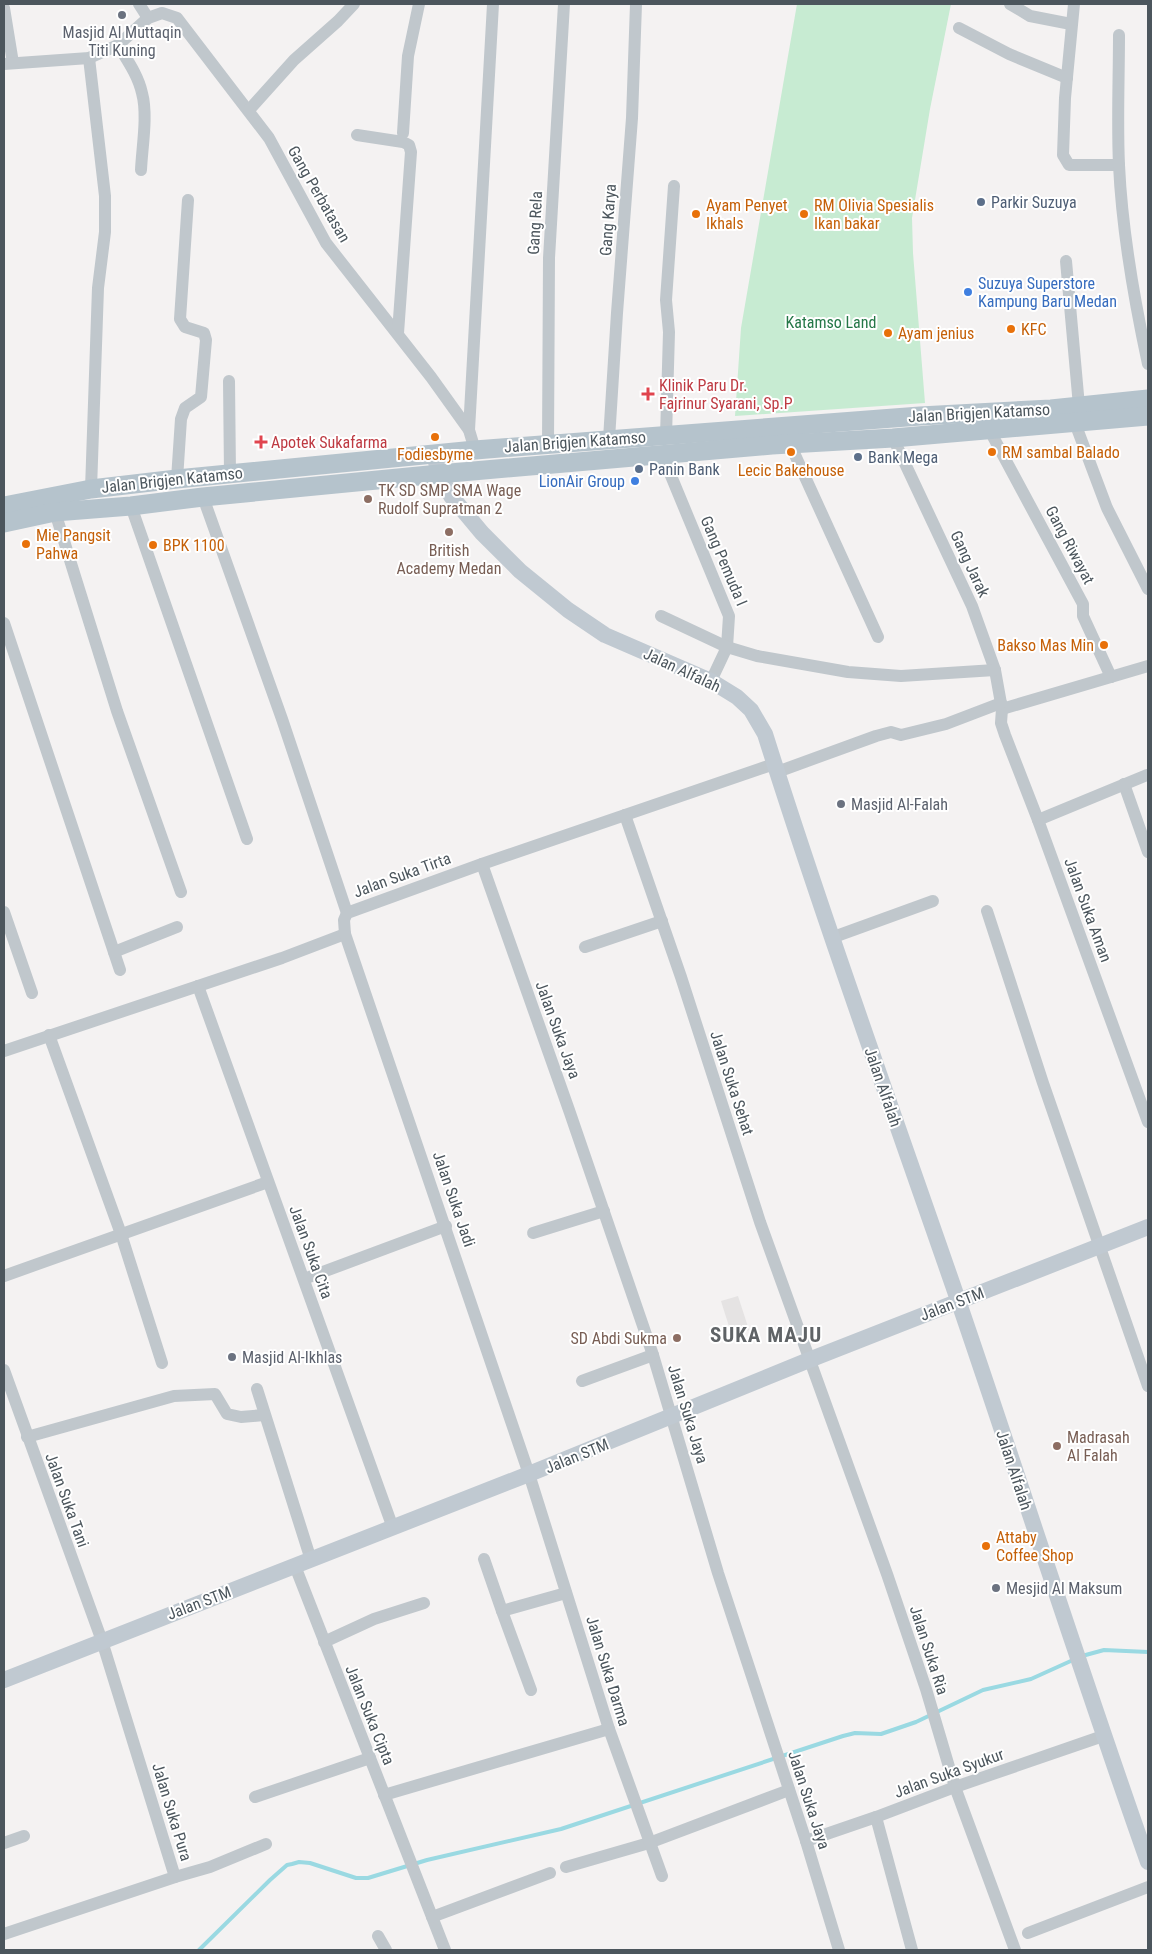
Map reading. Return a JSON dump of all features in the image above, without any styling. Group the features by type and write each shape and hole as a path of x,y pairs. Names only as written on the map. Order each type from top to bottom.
{"main road":[{"name":"Jalan Brigjen Katamso","path":"4,506 91,489 177,479 609,439 664,445 790,444 990,431 1035,418 1148,399"},
{"name":"Jalan Brigjen Katamso","path":"1076,412 1148,416"},
{"name":"Jalan Brigjen Katamso","path":"4,523 55,512 131,506 203,497 439,474 664,445 920,416 1035,418"}],"street":[{"path":"139,4 148,18"},
{"path":"173,4 177,18"},
{"path":"249,110 294,60 338,21 354,4"},
{"path":"404,134 408,56 419,4"},
{"path":"469,430 493,4"},
{"name":"Gang Rela","path":"548,444 549,258 564,4"},
{"name":"Gang Karya","path":"609,439 632,118 636,4"},
{"path":"1010,4 1030,16 1071,24"},
{"path":"1074,4 1067,78 1064,155 1070,165 1119,165"},
{"path":"4,8 8,63 89,58 118,45 148,18 162,13 177,18"},
{"name":"Gang Perbatasan","path":"177,18 269,138 326,243 398,333 469,430 475,450"},
{"path":"958,28 1009,54 1067,78"},
{"path":"1119,35 1119,165 1130,265 1148,364"},
{"path":"118,45 134,72 143,93 141,170"},
{"path":"89,58 105,196 105,232 98,288 91,489"},
{"path":"357,135 403,142 409,145 411,152 398,333"},
{"path":"664,445 669,332 666,300 674,186"},
{"path":"177,479 181,419 185,408 201,397 206,340 204,333 185,327 180,319 188,200"},
{"path":"1066,261 1076,412 1107,508 1148,589"},
{"path":"230,381 230,474"},
{"name":"Gang Riwayat","path":"990,431 1083,604 1083,616 1111,677"},
{"name":"Gang Jarak","path":"893,438 972,606 995,670 1002,706"},
{"path":"790,444 878,636"},
{"name":"Gang Pemuda I","path":"664,445 729,614 727,647 711,681"},
{"name":"Jalan Alfalah","path":"434,454 439,474 451,496 482,532 520,571 568,610 605,635 711,681 737,697 751,710 765,734 831,938 959,1302 1071,1642 1148,1862"},
{"path":"203,497 282,719 347,913"},
{"path":"131,506 247,839"},
{"path":"55,512 117,711 181,892"},
{"path":"661,616 727,647 757,656 848,672 901,676 995,670"},
{"path":"4,623 120,970"},
{"name":"Jalan Suka Tirta","path":"345,934 344,920 347,913 625,815 886,732 901,735 946,724 1002,706 1148,666"},
{"name":"Jalan Suka Aman","path":"1002,706 1001,723 1005,735 1148,1122"},
{"path":"1038,820 1147,775"},
{"path":"1124,784 1148,852"},
{"name":"Jalan Suka Sehat","path":"625,815 662,921 760,1222 809,1360"},
{"name":"Jalan Suka Jaya","path":"482,864 653,1355 718,1573 806,1841 839,1950"},
{"path":"831,938 933,901"},
{"path":"987,911 1043,1083 1148,1386"},
{"path":"4,912 32,993"},
{"path":"585,947 662,921"},
{"path":"114,952 177,927"},
{"path":"4,1051 282,958 345,934"},
{"name":"Jalan Suka Jadi","path":"345,934 530,1474"},
{"name":"Jalan Suka Cita","path":"198,986 393,1528"},
{"path":"49,1035 121,1234 162,1363"},
{"path":"4,1276 268,1182"},
{"path":"533,1233 604,1211"},
{"path":"304,1279 446,1226"},
{"name":"Jalan STM","path":"4,1680 530,1474 809,1360 1148,1227"},
{"path":"582,1381 653,1355"},
{"name":"Jalan Suka Ria","path":"809,1360 857,1490 926,1689 956,1787 1015,1950"},
{"name":"Jalan Suka Tani","path":"4,1370 8,1398 27,1437 102,1641"},
{"path":"256,1389 311,1560"},
{"path":"27,1437 174,1396 188,1394 215,1394 227,1414 241,1417 264,1415"},
{"name":"Jalan Suka Darma","path":"530,1474 608,1729 662,1876"},
{"path":"484,1560 530,1690"},
{"name":"Jalan Suka Cipta","path":"295,1566 445,1950"},
{"path":"502,1611 566,1592"},
{"path":"324,1642 374,1618 424,1603"},
{"name":"Jalan Suka Pura","path":"4,1934 175,1877 102,1641"},
{"path":"384,1795 608,1729"},
{"name":"Jalan Suka Syukur","path":"806,1841 1103,1736"},
{"path":"255,1797 370,1758"},
{"path":"566,1868 649,1843 789,1790"},
{"path":"876,1817 912,1950"},
{"path":"4,1843 24,1836"},
{"path":"175,1877 210,1867 266,1844"},
{"path":"432,1917 550,1873"},
{"path":"1028,1933 1148,1887"},
{"path":"378,1936 386,1950"}],"shaded area":[{"path":"738,1296 749,1330 732,1336 721,1301"}],"green space":[{"name":"Katamso Land","path":"797,4 951,4 930,109 912,218 925,403 735,416 741,328"}],"waterway":[{"path":"1082,1656 1104,1650 1148,1652"},
{"path":"199,1950 287,1865 299,1862 310,1863 356,1878 368,1878 427,1860 561,1829 843,1736 855,1733 881,1734 916,1722 983,1690 1031,1679 1073,1660"}],"place":[{"name":"Masjid Al Muttaqin Titi Kuning","path":"122,15"},
{"name":"Parkir Suzuya","path":"981,202"},
{"name":"Ayam Penyet Ikhals","path":"696,214"},
{"name":"RM Olivia Spesialis Ikan bakar","path":"804,214"},
{"name":"Suzuya Superstore Kampung Baru Medan","path":"968,292"},
{"name":"KFC","path":"1011,329"},
{"name":"Ayam jenius","path":"888,333"},
{"name":"Klinik Paru Dr. Fajrinur Syarani, Sp.P","path":"648,394"},
{"name":"Fodiesbyme","path":"435,437"},
{"name":"Apotek Sukafarma","path":"261,442"},
{"name":"Lecic Bakehouse","path":"791,452"},
{"name":"RM sambal Balado","path":"992,452"},
{"name":"Bank Mega","path":"858,457"},
{"name":"Panin Bank","path":"639,469"},
{"name":"LionAir Group","path":"635,481"},
{"name":"TK SD SMP SMA Wage Rudolf Supratman 2","path":"368,499"},
{"name":"British Academy Medan","path":"449,532"},
{"name":"Mie Pangsit Pahwa","path":"26,544"},
{"name":"BPK 1100","path":"153,545"},
{"name":"Bakso Mas Min","path":"1104,645"},
{"name":"Masjid Al-Falah","path":"841,804"},
{"name":"SD Abdi Sukma","path":"677,1338"},
{"name":"Masjid Al-Ikhlas","path":"232,1357"},
{"name":"Madrasah Al Falah","path":"1057,1446"},
{"name":"Attaby Coffee Shop","path":"986,1546"},
{"name":"Mesjid Al Maksum","path":"996,1588"}],"district":[{"name":"SUKA MAJU","path":"766,1335"}]}
